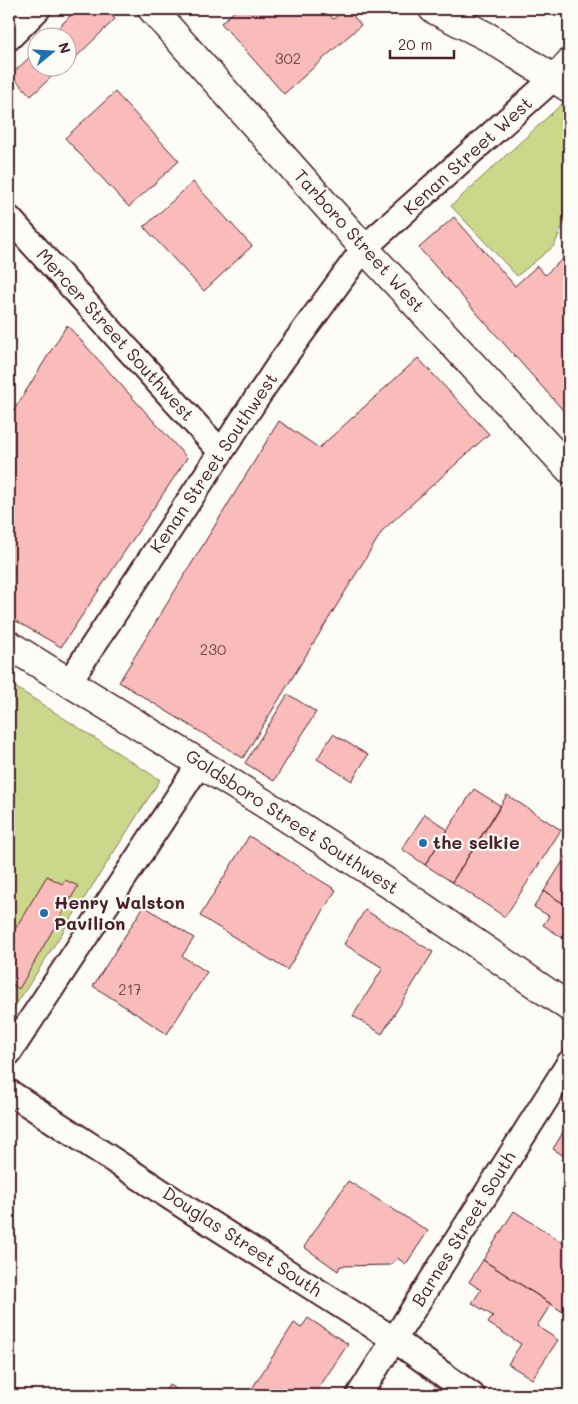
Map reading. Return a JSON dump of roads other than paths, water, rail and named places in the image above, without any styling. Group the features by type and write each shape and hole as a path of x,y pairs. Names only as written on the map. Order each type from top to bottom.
{"street":[{"path":"9,38 38,9"},
{"name":"Tarboro Street West","path":"152,9 364,248 569,469"},
{"path":"433,9 564,76"},
{"name":"Kenan Street West","path":"364,248 564,76"},
{"name":"Mercer Street Southwest","path":"9,218 221,452"},
{"name":"Kenan Street Southwest","path":"69,682 280,363 364,248"},
{"name":"Goldsboro Street Southwest","path":"9,645 376,875 569,1007"},
{"path":"9,1053 200,763"},
{"name":"Barnes Street South","path":"359,1395 569,1063"},
{"name":"Douglas Street South","path":"9,1092 394,1340 472,1395"}],"place":[{"name":"the selkie","path":"423,843"},
{"name":"Henry Walston Pavilion","path":"44,913"}]}
